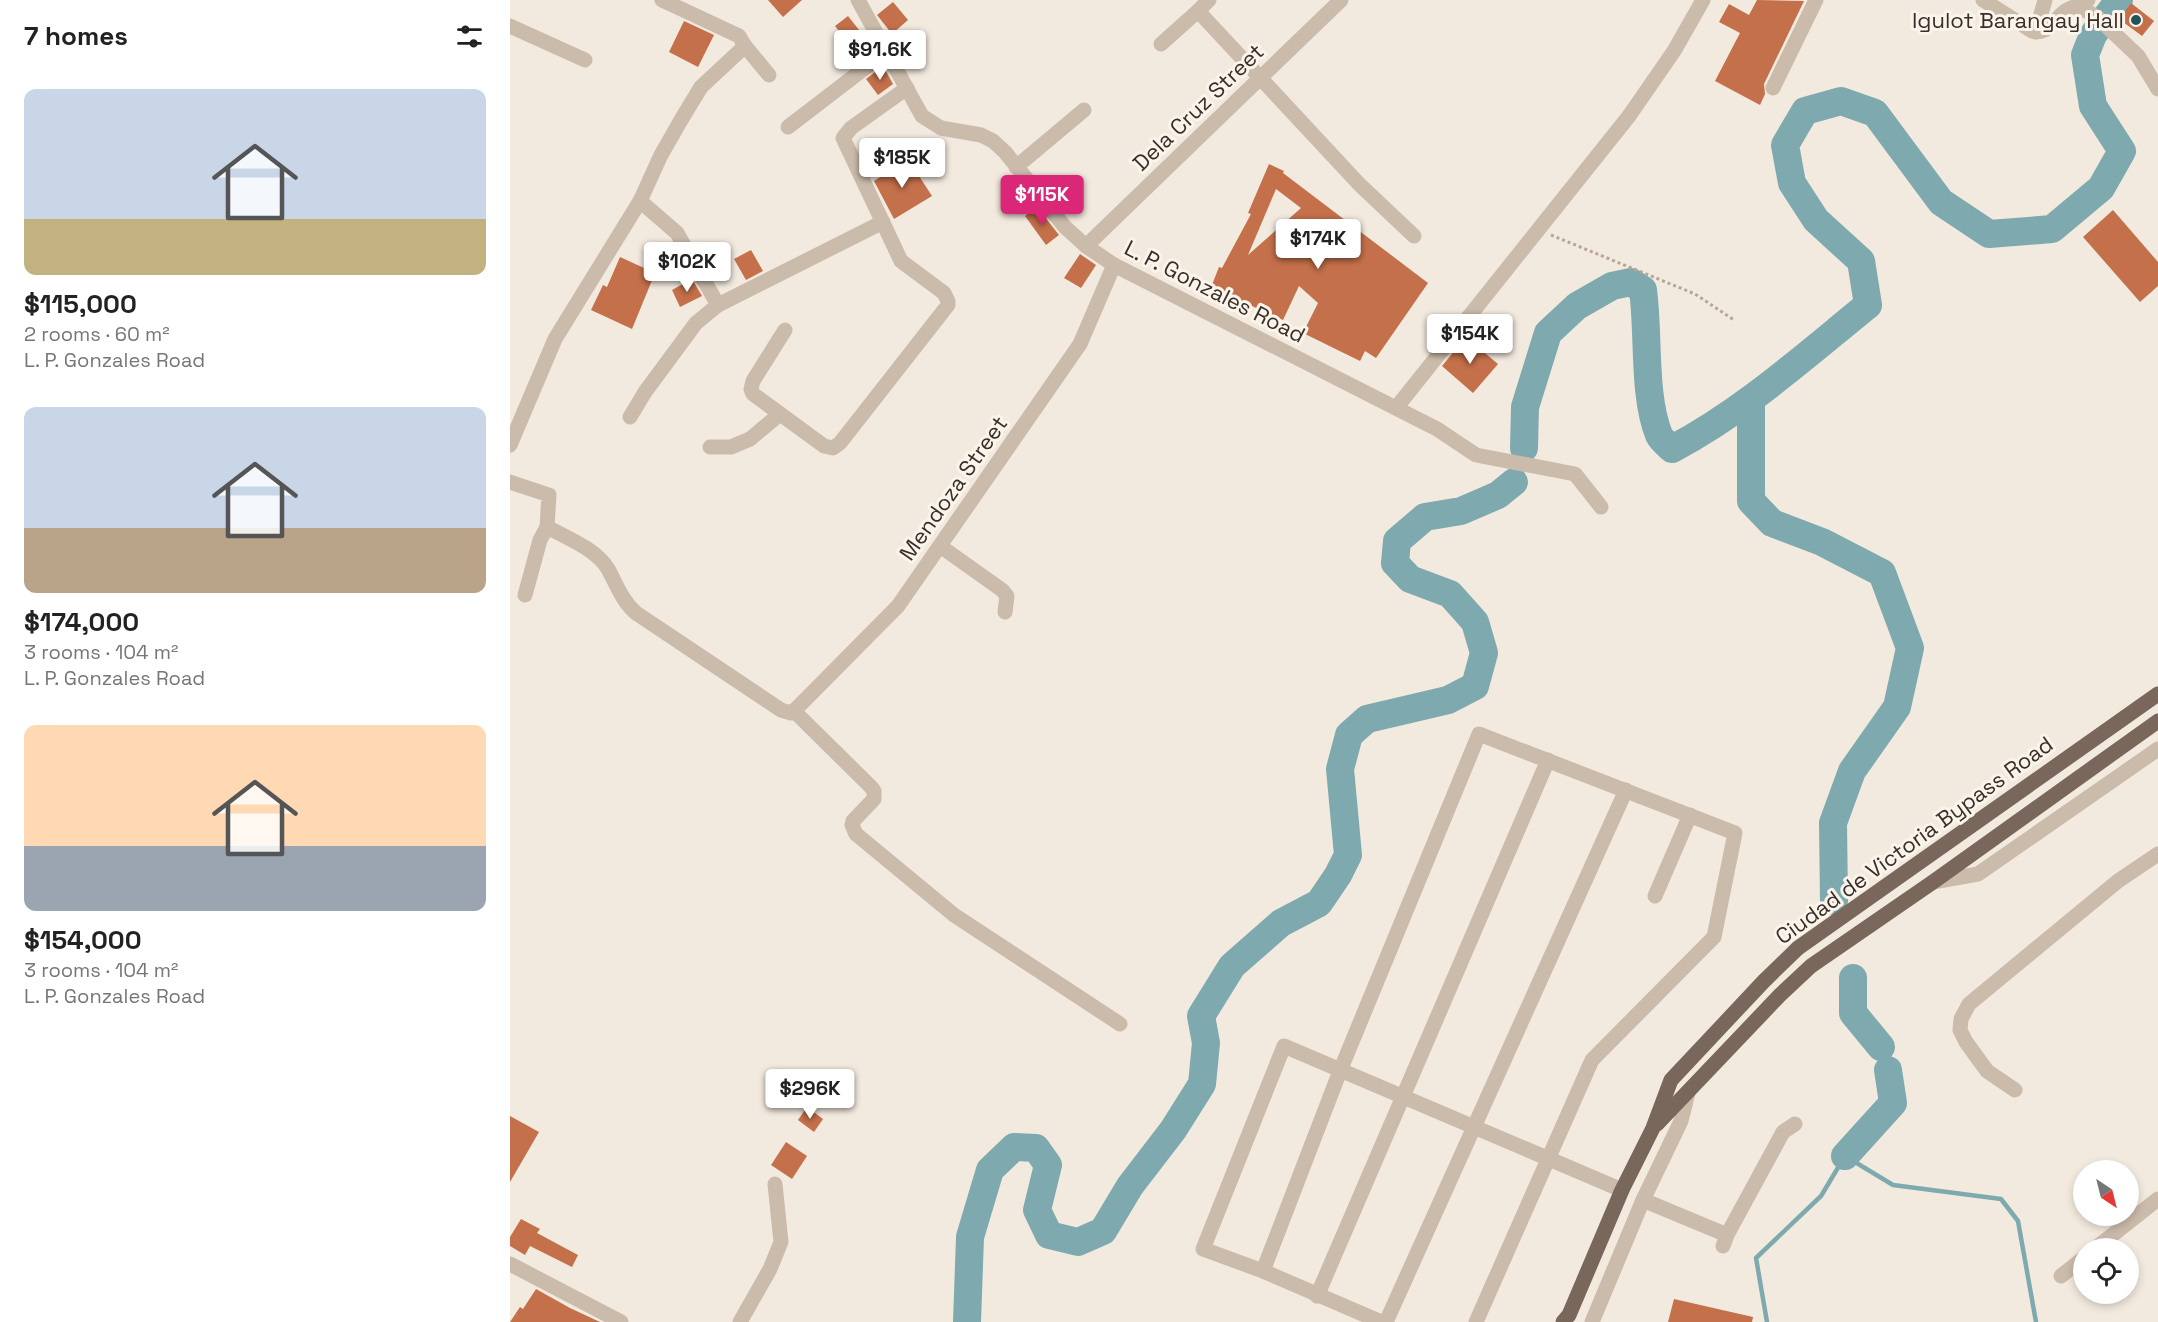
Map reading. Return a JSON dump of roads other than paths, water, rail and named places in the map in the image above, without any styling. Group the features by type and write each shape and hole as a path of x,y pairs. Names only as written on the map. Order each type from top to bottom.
{"main road":[{"name":"Ciudad de Victoria Bypass Road","path":"1567,1320 1622,1190 1653,1128 1671,1080 1764,981 1798,948 2158,694"},
{"name":"Ciudad de Victoria Bypass Road","path":"1653,1128 1780,995 1811,966 2158,722"},
{"path":"1871,897 1884,916"},
{"path":"1798,948 1811,966"}],"street":[{"path":"662,0 739,36 769,75"},
{"name":"L. P. Gonzales Road","path":"858,0 922,116 941,128 981,135 993,141 1005,152 1065,227 1086,246 1114,265 1437,429 1476,455 1575,474 1601,507"},
{"name":"Dela Cruz Street","path":"1086,246 1341,0"},
{"path":"1396,408 1629,116 1674,51 1703,0"},
{"path":"1773,88 1816,0"},
{"path":"1983,0 2036,32 2047,29 2068,9 2084,4 2138,56 2158,89"},
{"path":"2036,32 2045,0"},
{"path":"1161,44 1203,5 1261,76 1359,184 1414,236"},
{"path":"510,26 585,60"},
{"path":"510,445 555,339 640,201 661,155 701,87 745,46"},
{"path":"788,127 886,51"},
{"path":"785,330 752,385 753,394 824,446 833,448 837,446 946,309 947,297 901,261 843,138 851,128 907,88"},
{"path":"1016,167 1084,110"},
{"path":"640,201 677,233 718,305"},
{"path":"630,417 645,392 696,323 718,305 883,222"},
{"name":"Mendoza Street","path":"794,711 898,606 1080,344 1114,265"},
{"path":"710,447 730,447 750,439 780,414"},
{"path":"510,482 549,495 547,527 540,540 525,595"},
{"path":"547,527 600,559 628,606 636,613 781,710 791,713 794,711 874,791 871,803 853,821 852,825 856,834 954,915 1120,1024"},
{"path":"940,546 1002,590 1007,596 1005,612"},
{"path":"1263,1271 1340,1071 1479,734 1736,833 1714,937 1592,1060 1476,1322"},
{"name":"Ciudad de Victoria Bypass Road","path":"1933,882 1978,874 2158,749"},
{"path":"1317,1296 1548,760"},
{"path":"1386,1322 1626,790"},
{"path":"1655,896 1690,815"},
{"path":"2016,1090 1987,1071 1966,1042 1960,1030 1961,1019 1969,1004 2118,881 2158,854"},
{"path":"1381,1322 1263,1271 1203,1249 1284,1046 1622,1190"},
{"path":"1592,1322 1643,1200 1681,1121 1688,1093"},
{"path":"1643,1200 1725,1240 1784,1132 1795,1124"},
{"path":"740,1322 770,1269 781,1242 775,1184"},
{"path":"2109,1238 2158,1199"},
{"path":"510,1264 621,1322"},
{"path":"2061,1276 2073,1267"}],"waterway":[{"path":"1524,448 1525,407 1548,333 1577,306 1612,286 1631,282 1643,290 1648,384 1654,419 1659,435 1672,449 1699,434 1749,400 1868,305 1861,261 1816,220 1792,183 1785,145 1805,111 1841,101 1875,113 1941,202 1989,234 2052,229 2101,188 2122,151 2093,106 2085,55 2093,35 2119,0"},
{"path":"1751,401 1751,501 1772,523 1822,542 1882,573 1910,648 1897,707 1852,771 1833,823 1834,901"},
{"path":"967,1322 970,1237 990,1170 1014,1147 1036,1148 1048,1165 1037,1210 1049,1235 1078,1242 1103,1231 1130,1186 1173,1130 1202,1084 1206,1043 1201,1016 1232,966 1281,923 1319,903 1348,855 1340,769 1349,735 1367,719 1448,700 1475,686 1484,653 1475,622 1450,594 1410,579 1395,563 1397,541 1425,517 1461,511 1498,495 1514,482"},
{"path":"1853,978 1853,1013 1881,1047"},
{"path":"1845,1156 1893,1103 1888,1070"},
{"path":"1767,1322 1756,1258 1821,1196 1845,1156 1893,1185 2001,1199 2018,1221 2036,1322"}],"place":[{"name":"Igulot Barangay Hall","path":"2136,20"}]}
